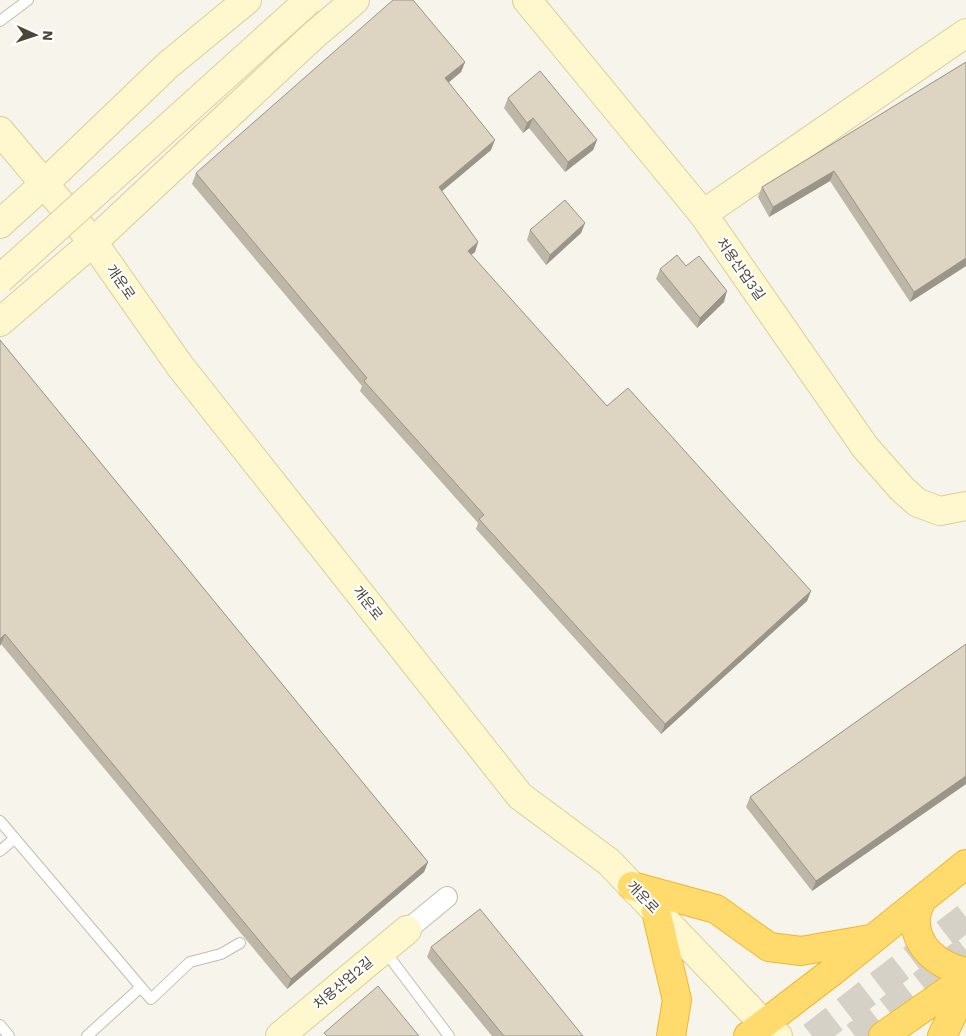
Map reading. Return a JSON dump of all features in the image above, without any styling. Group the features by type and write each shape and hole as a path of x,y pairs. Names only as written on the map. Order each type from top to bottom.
{"highway":[{"path":"763,1032 874,938 966,864"},
{"path":"632,886 716,909 769,947 801,952 874,938"},
{"path":"921,901 916,917 919,933 926,951 937,961 953,969 966,972"},
{"path":"656,911 677,1000 671,1036"},
{"path":"883,1036 966,978"},
{"path":"942,1036 966,987"}],"main road":[{"path":"0,224 168,65 247,0"},
{"path":"0,279 309,0"},
{"path":"0,322 93,242 313,36 355,0"},
{"name":"처용산업3길","path":"527,0 703,214 865,447 903,490 918,503 940,510 966,506"},
{"path":"703,214 966,33"},
{"name":"개운로","path":"0,131 93,242 180,366 520,796 609,862 656,911 763,1032"},
{"name":"처용산업2길","path":"287,1034 407,930"}],"street":[{"path":"407,930 447,897"}],"lane":[{"path":"0,20 28,0"},
{"path":"0,821 151,999 190,962 221,954 240,944"},
{"path":"0,851 14,838"},
{"path":"384,949 449,1036"},
{"path":"87,1036 141,986"},
{"path":"0,1025 9,1036"}],"building":[{"path":"393,0 413,0 465,62 445,78 495,140 439,187 478,242 468,251 607,406 628,388 811,591 665,724 479,519 484,515 364,381 367,378 196,173"},
{"path":"966,62 966,258 914,292 834,171 773,207 762,187"},
{"path":"540,71 597,140 568,162 533,118 527,123 508,98"},
{"path":"565,200 585,223 550,255 530,230"},
{"path":"677,255 686,266 699,256 727,291 700,318 660,269"},
{"path":"0,340 428,862 291,979 5,634 0,639"},
{"path":"966,644 966,776 816,881 750,797"},
{"path":"480,909 583,1036 504,1036 431,947"},
{"path":"378,986 419,1036 327,1036 324,1033"}],"tunnel":[{"path":"812,1036 966,917"},
{"path":"855,1036 966,950"}]}
